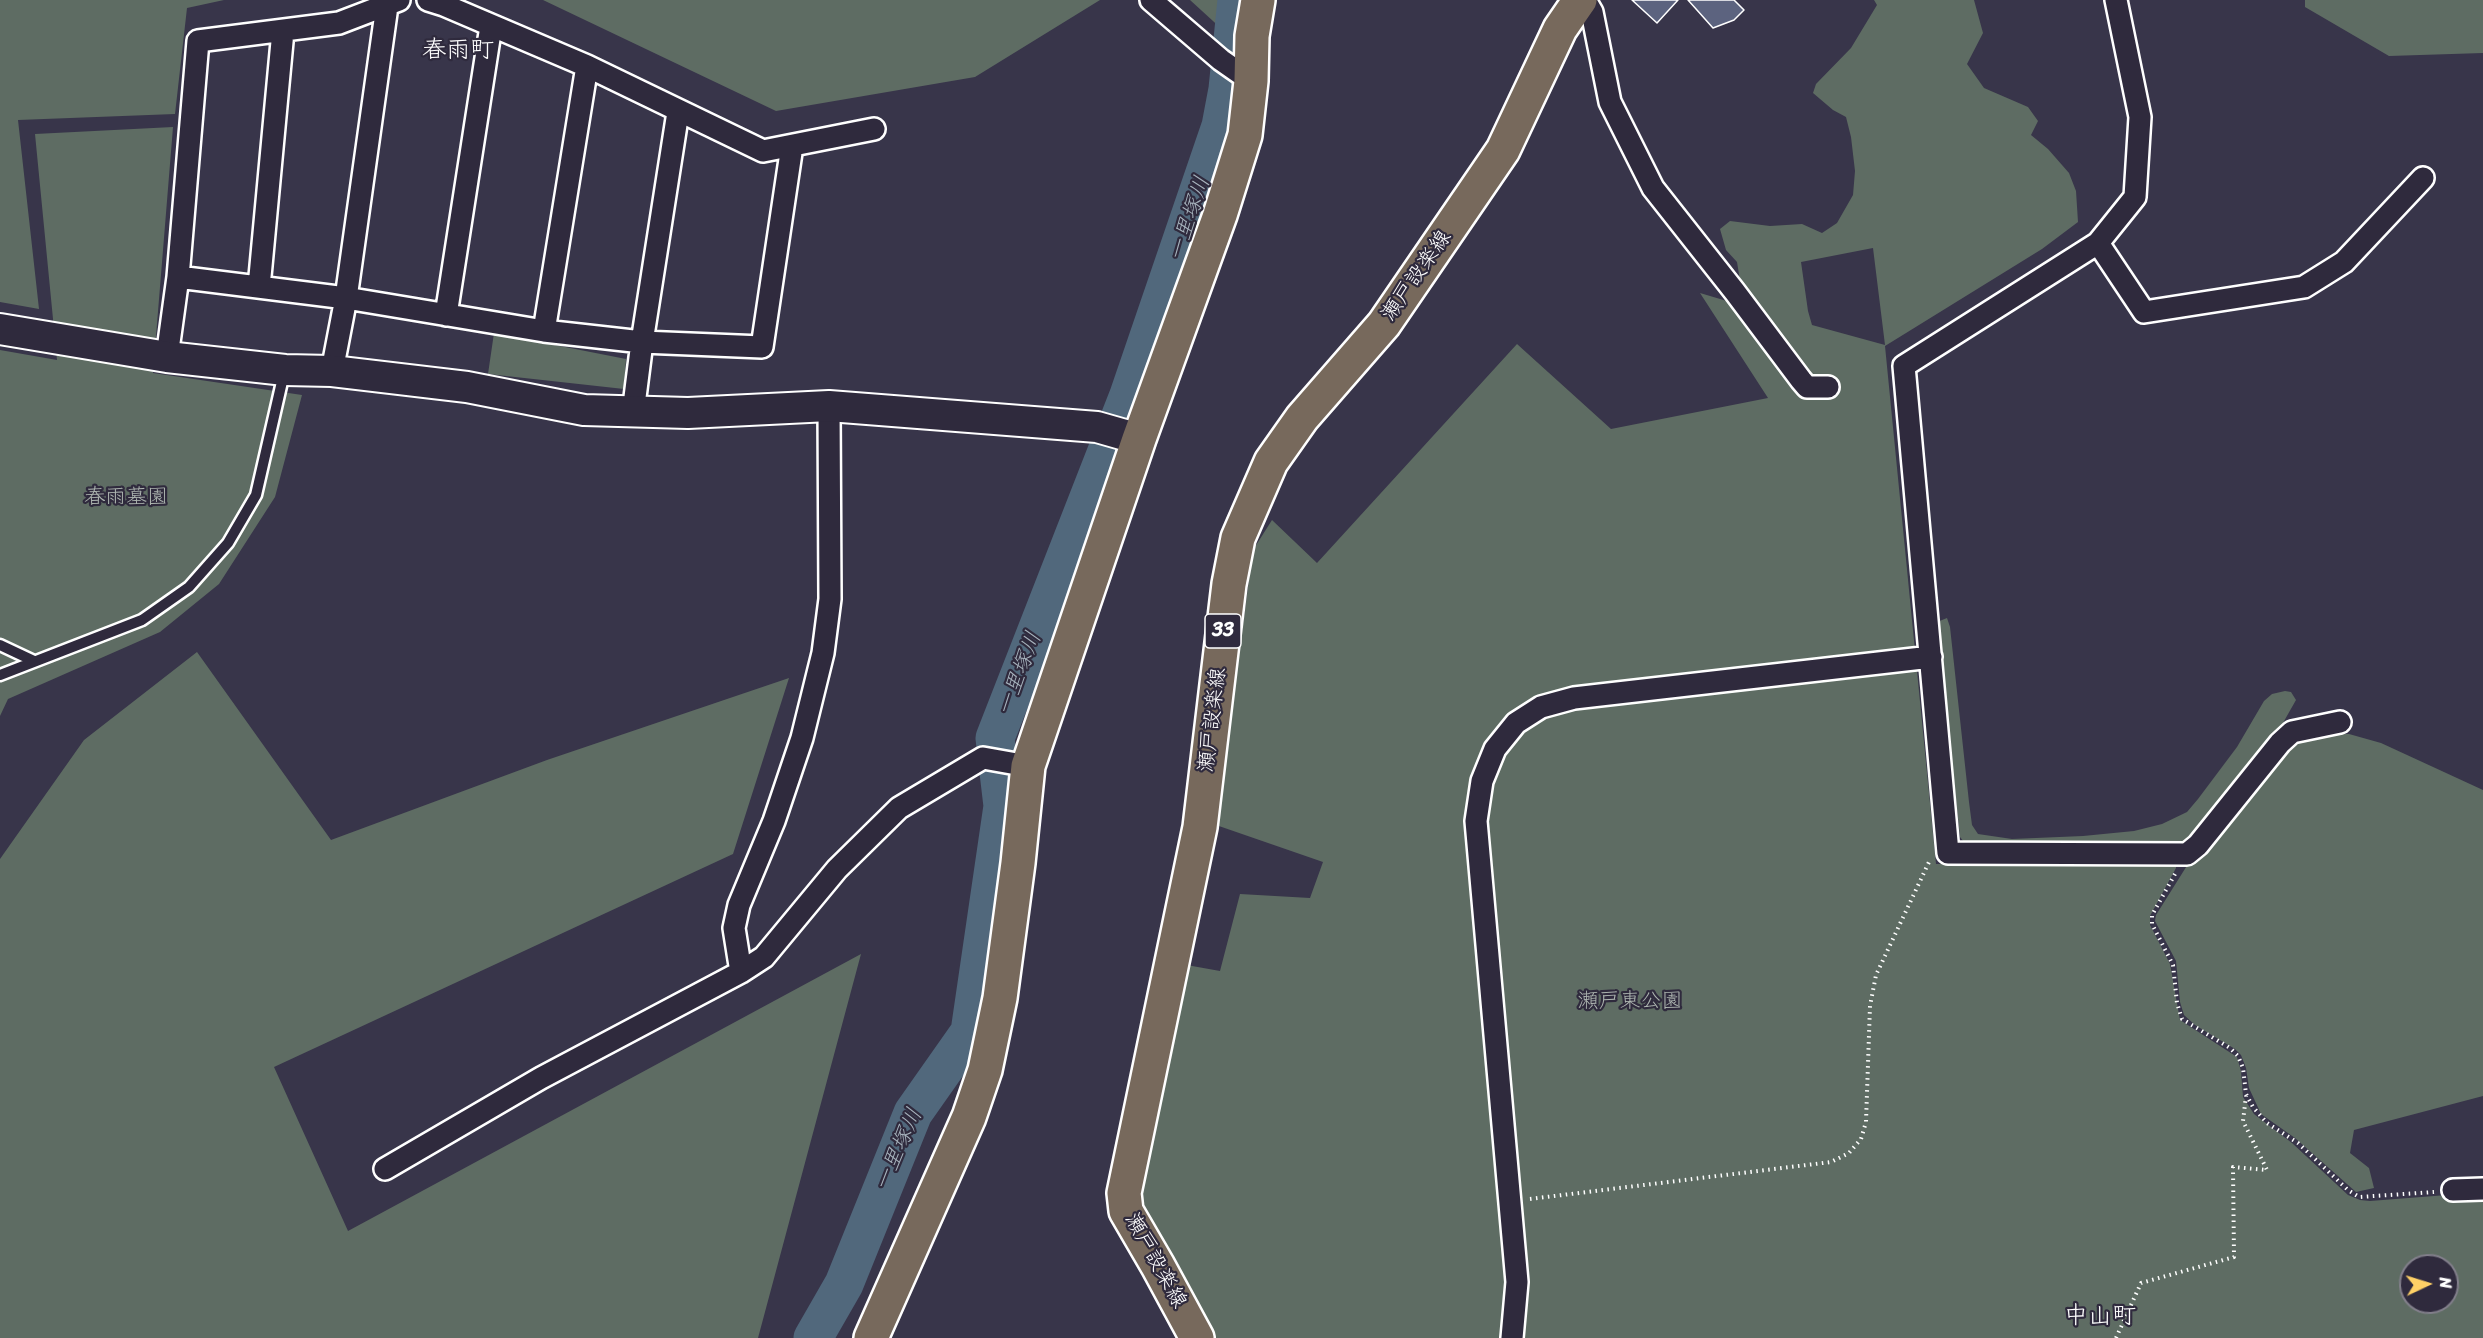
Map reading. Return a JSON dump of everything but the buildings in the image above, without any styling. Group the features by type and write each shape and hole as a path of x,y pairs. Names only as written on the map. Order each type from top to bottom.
{"main road":[{"path":"871,1338 969,1117 986,1070 1000,998 1018,863 1023,765 1220,215 1245,135 1252,36 1258,0"},
{"name":"瀬戸設楽線","path":"1197,1338 1126,1211 1124,1193 1200,827 1229,584 1238,538 1271,462 1302,418 1384,324 1503,150 1560,29 1582,0"}],"street":[{"path":"428,0 587,66 678,112 763,151 874,129"},
{"path":"1151,0 1221,60 1249,80"},
{"path":"1582,0 1592,12 1610,102 1653,188 1801,380 1808,387 1828,387"},
{"path":"2116,0 2140,117 2135,197 2098,243 1904,366 1948,853 2187,854 2198,845 2280,742 2292,732 2340,722"},
{"path":"167,357 178,277 198,41 339,23 393,3 332,371"},
{"path":"446,315 491,26"},
{"path":"259,287 283,31"},
{"path":"544,331 587,66"},
{"path":"633,413 678,112"},
{"path":"178,277 346,297 544,331 642,342 762,347 792,146"},
{"path":"2098,243 2144,312 2304,287 2344,262 2423,178"},
{"path":"0,329 167,357 285,370 332,371 467,387 585,410 688,413 829,406 1097,426 1139,439"},
{"path":"741,972 734,928 739,905 774,821 802,738 823,653 830,599 829,406"},
{"path":"1512,1338 1517,1282 1476,821 1482,781 1495,749 1515,723 1541,707 1574,698 1931,657"},
{"path":"385,1169 541,1078 741,972 764,957 837,869 899,808 983,758 1023,765"},
{"path":"2452,1190 2483,1189"}],"lane":[{"path":"0,675 142,620 189,587 228,543 256,495 285,370"},
{"path":"0,645 34,661"}],"path":[{"path":"1510,1202 1831,1162 1849,1153 1861,1139 1866,1122 1870,1006 1876,975 1931,858 1948,853"},
{"path":"2116,1338 2141,1283 2234,1257 2233,1167 2267,1170 2243,1121 2246,1094 2243,1068 2238,1056 2230,1048 2182,1018 2177,1003 2173,965 2152,924 2152,915 2187,854"},
{"path":"2246,1094 2253,1107 2267,1123 2298,1143 2348,1190 2359,1197 2452,1190"}],"green space":[{"path":"0,0 224,0 187,8 175,114 18,120 39,309 0,302"},
{"path":"543,0 1100,0 975,77 776,111"},
{"path":"1190,0 1225,0 1225,32"},
{"name":"瀬戸東公園","path":"1874,0 1974,0 1983,33 1967,64 1984,88 2028,107 2038,121 2031,135 2048,149 2069,173 2076,191 2078,222 2042,249 1885,346 1936,864 2176,862 2176,868 2150,916 2150,925 2170,964 2180,1020 2237,1057 2241,1071 2243,1097 2254,1114 2292,1143 2348,1195 2370,1201 2447,1195 2483,1195 2483,1338 1210,1338 1137,1202 1181,964 1220,971 1240,894 1310,898 1323,862 1216,825 1253,550 1272,520 1317,563 1517,344 1611,429 1768,398 1700,293 1757,310 1742,293 1737,262 1726,250 1720,229 1730,221 1770,226 1802,224 1822,233 1837,223 1853,195 1855,171 1851,137 1846,117 1833,110 1813,93 1816,84 1851,48 1877,5","holes":["1873,248 1885,345 1812,325 1801,262"]},
{"path":"2305,0 2483,0 2483,53 2389,56 2305,7"},
{"name":"春雨墓園","path":"173,127 153,373 302,395 275,497 219,584 160,632 8,699 0,716 0,350 57,360 35,134"},
{"path":"494,333 626,359 624,389 488,374"},
{"path":"1947,618 1950,627 1972,825 1978,834 2012,839 2083,836 2134,831 2162,824 2187,812 2198,799 2237,747 2264,701 2272,694 2285,691 2291,692 2296,700 2275,737 2197,837 2181,846 1970,850 1960,837 1937,622"},
{"path":"197,652 331,840 547,760 789,678 733,854 274,1067 348,1231 861,954 758,1338 0,1338 0,859 84,740"},
{"path":"2330,734 2349,734 2381,743 2483,790 2483,1096 2354,1130 2350,1153 2369,1168 2374,1188 2356,1192 2295,1138 2261,1114 2249,1088 2241,1055 2195,1025 2184,1015 2180,1002 2176,961 2155,921 2156,915 2188,864 2206,855 2245,797 2300,740"}],"waterway":[{"name":"一里塚川","path":"813,1338 844,1284 913,1113 970,1032 1003,806 995,738 1129,395 1221,126 1228,89 1237,0"}],"district":[{"name":"春雨町","path":"458,51"},
{"name":"中山町","path":"2100,1317"}]}
